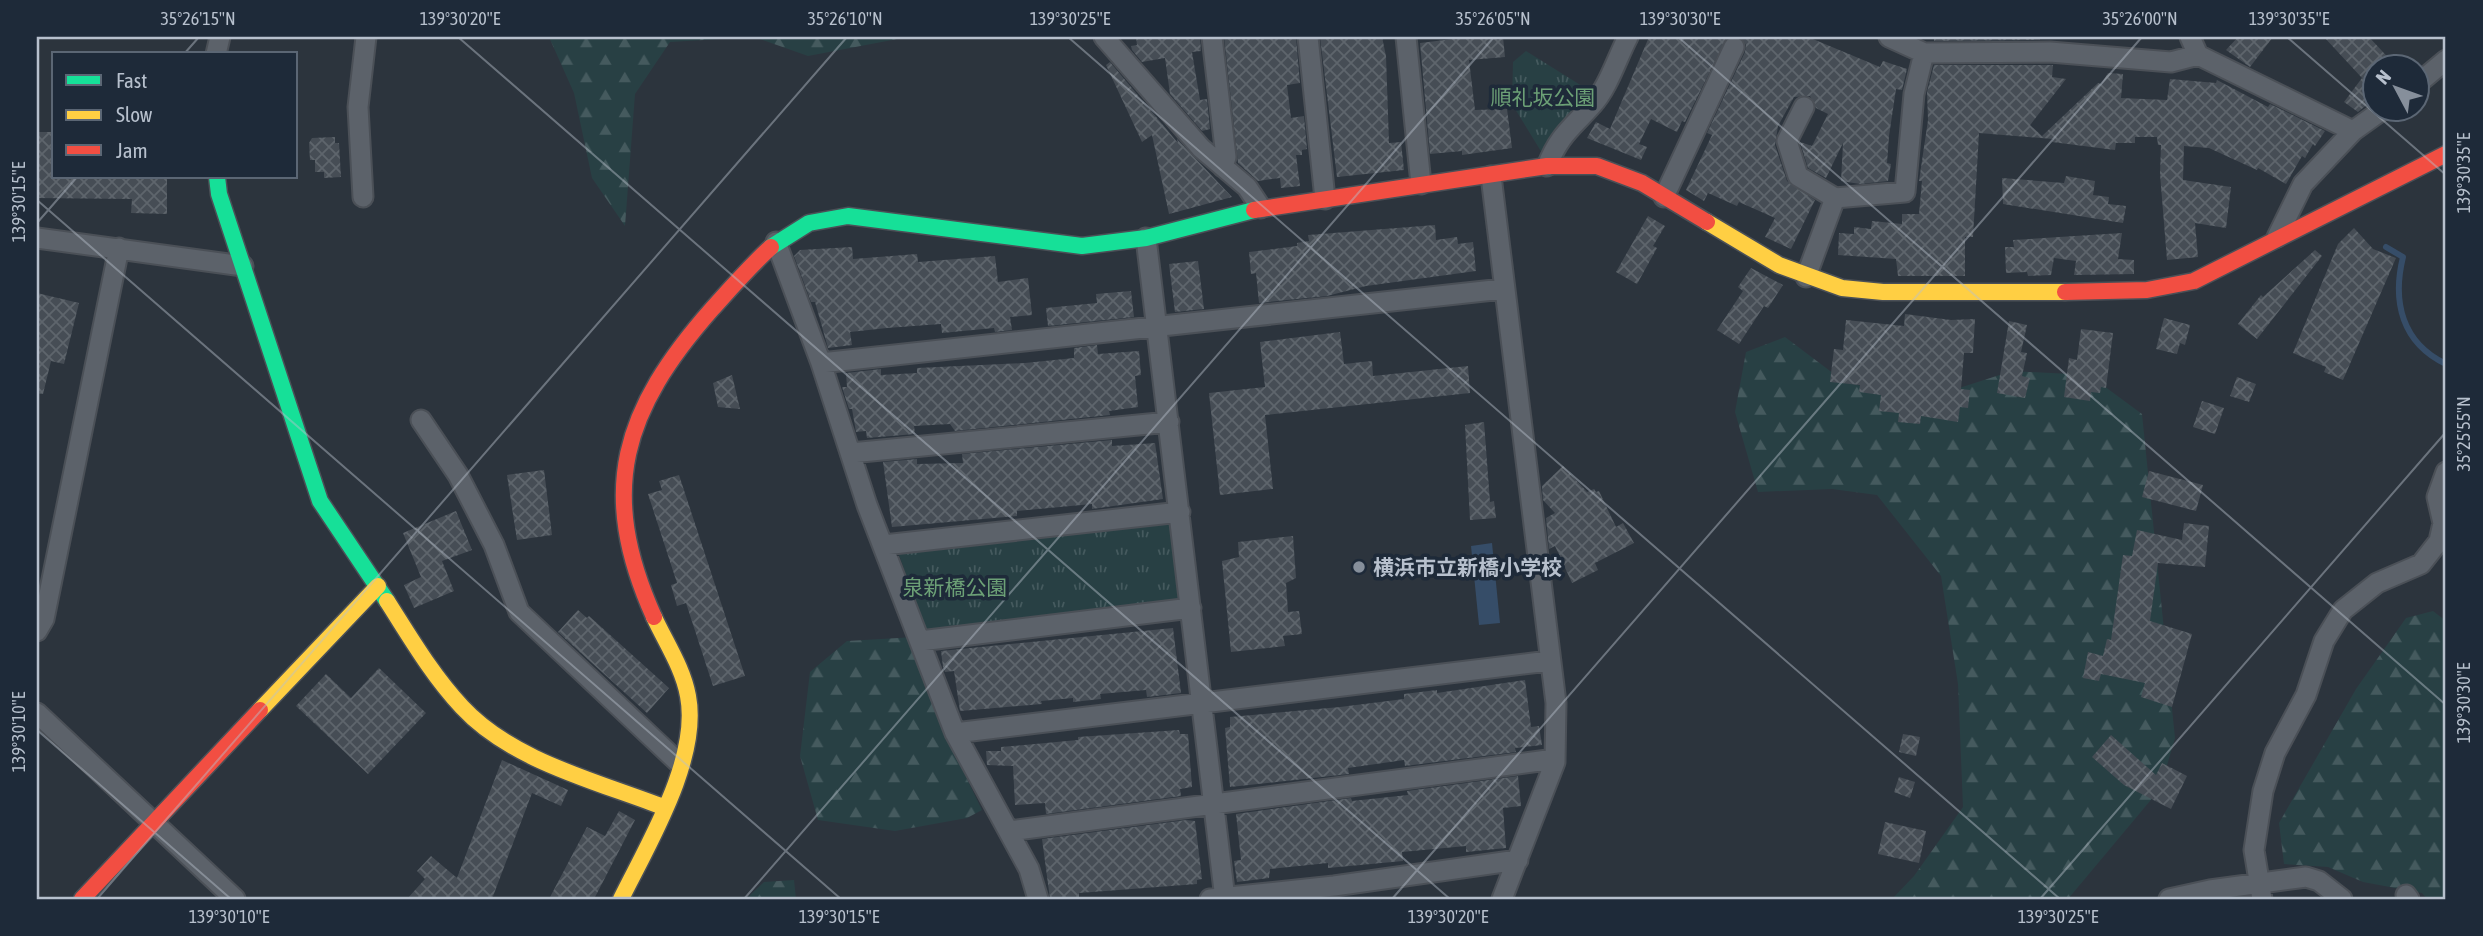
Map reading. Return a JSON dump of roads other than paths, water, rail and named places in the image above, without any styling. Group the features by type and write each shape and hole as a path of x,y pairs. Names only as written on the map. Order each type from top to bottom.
{"street":[{"path":"363,197 358,107 366,37"},
{"path":"1104,37 1201,148 1247,187 1261,208"},
{"path":"1212,37 1226,157 1223,167"},
{"path":"1308,37 1325,198"},
{"path":"1406,37 1421,184"},
{"path":"1547,166 1557,143 1572,123 1594,104 1628,37"},
{"path":"1889,37 1924,53 2050,52 2171,62 2194,46 2353,131"},
{"path":"1664,197 1734,47"},
{"path":"1804,107 1787,141 1798,176 1836,198 1905,192 1914,94 1924,53"},
{"path":"2430,74 2446,60"},
{"path":"2277,237 2303,184 2353,131 2366,122"},
{"path":"621,899 680,764 689,737 690,709 682,675 632,565 622,525 620,496 623,465 634,428 666,363 704,317 776,242 800,224 823,216 874,218 1082,246 1146,238 1206,220 1325,198 1547,166 1597,166 1618,172 1664,197 1779,265 1842,288 1883,292 2147,290 2194,281 2219,271 2277,237 2446,154"},
{"path":"1491,176 1556,703 1555,758 1502,899"},
{"path":"217,178 219,194 320,501 435,674 463,708 498,737 534,756 663,807"},
{"path":"1806,277 1836,198"},
{"path":"37,237 243,266"},
{"path":"1146,238 1203,704 1214,803 1220,899 1518,860"},
{"path":"776,242 821,363 829,396 955,733 970,766 1010,831 1029,869 1038,899"},
{"path":"37,631 44,619 119,248"},
{"path":"821,363 1503,289"},
{"path":"421,420 458,475 494,545 519,612 680,764"},
{"path":"851,453 1168,422"},
{"path":"2260,891 2254,850 2263,791 2275,753 2306,695 2324,641 2343,610 2377,583 2421,564 2439,541 2443,523 2437,497 2446,472"},
{"path":"884,545 1180,512"},
{"path":"82,899 378,586"},
{"path":"920,641 1191,608"},
{"path":"955,733 1549,661"},
{"path":"37,713 235,899"},
{"path":"1010,831 1555,758"},
{"path":"2169,899 2210,890 2260,891 2306,877 2319,881 2342,899"}],"water":[{"path":"1492,543 1500,623 1479,625 1471,546"}],"waterway":[{"path":"2386,247 2403,257 2400,305 2410,333 2419,345 2446,364"}],"place":[{"name":"横浜市立新橋小学校","path":"1359,567"}],"park label":[{"name":"順礼坂公園","path":"1543,97"},
{"name":"泉新橋公園","path":"955,587"}]}
